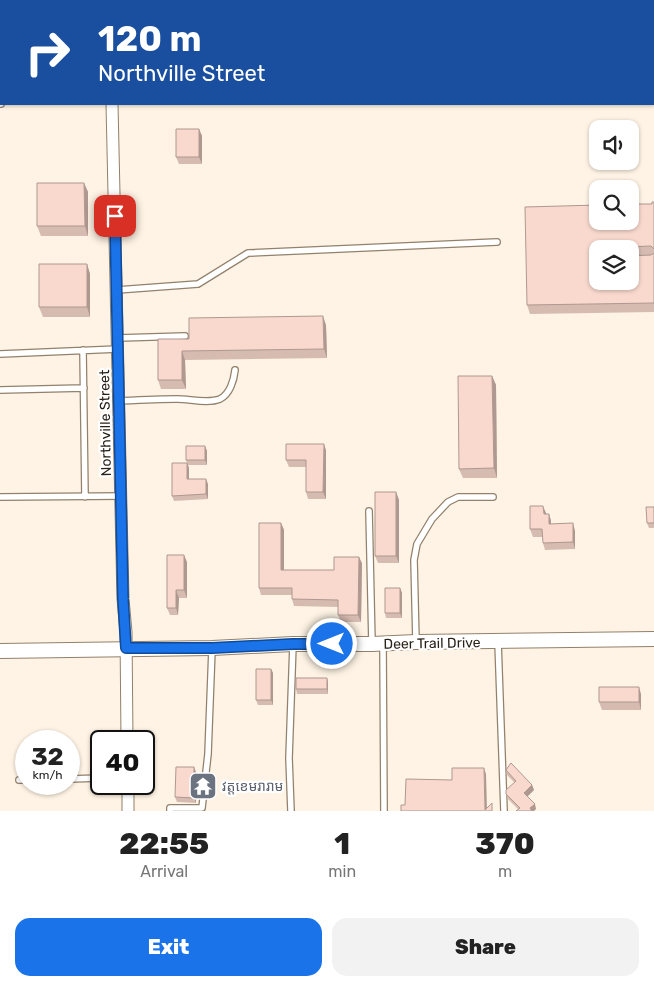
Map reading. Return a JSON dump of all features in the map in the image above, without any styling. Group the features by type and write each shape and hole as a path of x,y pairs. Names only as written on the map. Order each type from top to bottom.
{"street":[{"name":"Northville Street","path":"112,105 127,730"},
{"name":"Deer Trail Drive","path":"0,651 212,648 293,644 654,639"},
{"path":"128,795 128,811"}],"lane":[{"path":"117,290 198,284 248,253 497,242"},
{"path":"0,354 83,350 185,336"},
{"path":"83,350 85,497"},
{"path":"119,401 176,399 212,401 221,399 229,390 234,379 235,370"},
{"path":"0,390 84,388"},
{"path":"0,497 122,496"},
{"path":"416,642 414,560 417,544 432,519 448,502 458,497 493,497"},
{"path":"369,511 384,811"},
{"path":"498,642 504,811"},
{"path":"291,811 289,758 293,644"},
{"path":"170,811 170,808 202,808 208,754 212,648"}],"building":[{"path":"176,129 199,129 199,157 176,157"},
{"path":"37,183 84,183 85,226 37,226"},
{"path":"654,202 654,249 651,246 639,246 639,240 589,240 589,290 639,290 639,256 654,253 654,303 527,305 525,207 589,205 589,230 639,230 639,204 652,204"},
{"path":"39,264 87,264 87,307 39,307"},
{"path":"323,316 324,349 182,351 182,380 158,380 158,339 189,339 189,318"},
{"path":"458,376 492,376 494,468 459,469"},
{"path":"286,444 324,444 323,492 306,492 306,460 286,460"},
{"path":"186,446 205,446 205,460 186,460"},
{"path":"172,463 187,463 187,479 206,479 206,494 172,496"},
{"path":"375,492 396,492 396,556 375,556"},
{"path":"530,506 543,506 544,514 549,514 549,524 573,523 573,542 543,543 542,529 530,529"},
{"path":"646,507 654,507 654,523 647,523"},
{"path":"259,523 281,523 281,570 334,570 334,557 359,557 358,615 338,615 338,600 292,599 292,588 259,588"},
{"path":"167,555 184,555 184,590 176,590 176,608 167,608"},
{"path":"385,588 400,588 400,613 385,613"},
{"path":"256,669 271,669 271,700 256,700"},
{"path":"296,678 327,678 327,689 296,689"},
{"path":"599,687 639,687 639,702 599,702"},
{"path":"511,763 532,785 524,793 535,804 530,808 532,811 516,811 520,808 506,794 506,790 516,781 506,770"},
{"path":"176,767 194,767 194,798 175,797"},
{"path":"452,768 484,768 485,810 492,803 492,811 401,811 401,805 405,805 406,779 452,780"}],"place":[{"name":"វត្តខេមរារាម","path":"203,786"}],"route":[{"path":"115,216 123,599 126,648 212,648 332,644"}]}
